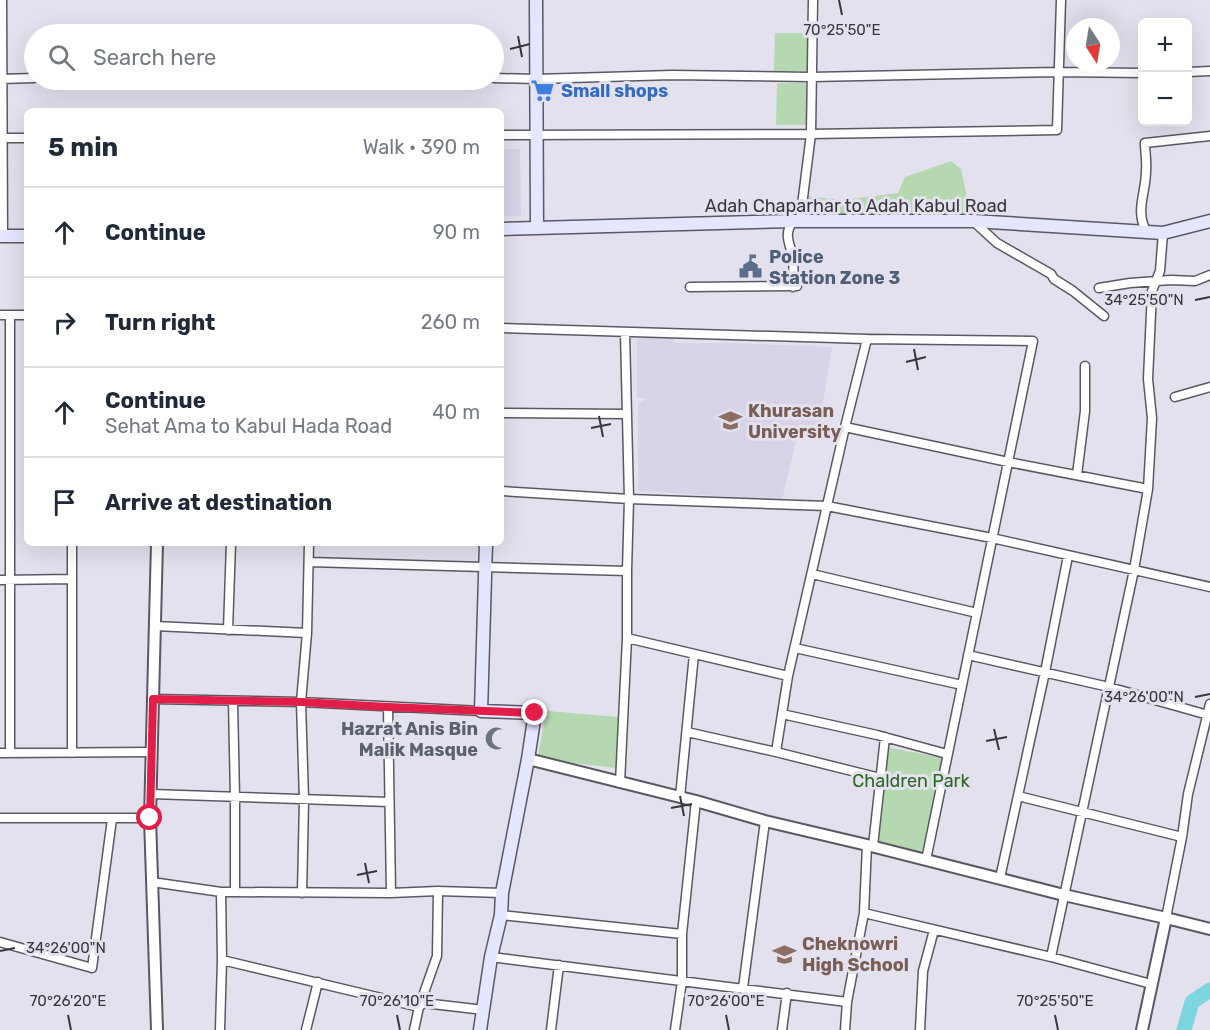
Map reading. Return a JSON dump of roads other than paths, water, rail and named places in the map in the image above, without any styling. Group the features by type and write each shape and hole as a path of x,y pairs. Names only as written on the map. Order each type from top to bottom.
{"main road":[{"path":"536,0 537,228"},
{"name":"Adah Chaparhar to Adah Kabul Road","path":"504,229 796,221 973,221 1163,232 1210,221"},
{"path":"2,237 24,236"},
{"path":"480,1030 535,713 481,711 486,546"}],"street":[{"path":"2,0 2,237"},
{"path":"690,287 795,286 788,228 796,221 810,134 813,0"},
{"path":"504,135 1057,130 1061,0"},
{"path":"1192,72 1210,71"},
{"path":"504,78 672,75 811,77 1059,72 1138,73"},
{"path":"1,79 24,78"},
{"path":"1146,231 1141,221 1143,190 1147,173 1145,143 1210,136"},
{"path":"1,138 24,138"},
{"path":"973,221 997,243 1046,270 1054,279 1104,316"},
{"path":"1051,957 1134,570 1148,489 1152,418 1148,379 1152,291 1160,271 1163,232"},
{"path":"1099,288 1171,280 1195,281 1210,275"},
{"path":"24,315 5,315 5,753 152,752"},
{"path":"504,328 867,339 1033,341 926,860"},
{"path":"620,783 627,638 629,499 625,333"},
{"path":"777,752 795,648 867,339"},
{"path":"1077,475 1085,411 1085,366"},
{"path":"1175,397 1210,387"},
{"path":"504,413 626,414"},
{"path":"845,427 1148,489"},
{"path":"504,491 629,499 827,506 992,538 1210,586"},
{"path":"72,546 72,753"},
{"path":"157,546 150,818 157,1030"},
{"path":"228,630 231,546"},
{"path":"302,892 304,800 301,702 307,633 309,546"},
{"path":"1000,878 1068,556"},
{"path":"309,562 627,571"},
{"path":"812,574 977,613"},
{"path":"5,580 72,579"},
{"path":"155,626 307,633"},
{"path":"627,638 789,676"},
{"path":"795,648 962,685"},
{"path":"681,797 694,654"},
{"path":"968,655 1109,687 1208,716"},
{"path":"153,699 301,702 481,711"},
{"path":"233,701 235,892"},
{"path":"1142,1030 1167,918 1188,794 1210,704"},
{"path":"388,707 391,893"},
{"path":"782,714 885,737 947,754"},
{"path":"687,732 880,778"},
{"path":"845,1030 847,1002 864,914 870,845 885,737"},
{"path":"528,759 681,797 765,821 870,845 1064,895 1210,928"},
{"path":"151,794 389,802"},
{"path":"1018,796 1182,837"},
{"path":"675,1030 682,981 682,934 696,801"},
{"path":"0,818 150,818"},
{"path":"0,942 92,968 112,819"},
{"path":"744,988 765,821"},
{"path":"152,882 221,892 502,893"},
{"path":"414,1030 419,1007 437,956 438,891"},
{"path":"220,1030 221,892"},
{"path":"864,914 1051,957 1151,984"},
{"path":"501,915 682,934"},
{"path":"920,1030 923,971 934,930"},
{"path":"491,957 847,1002"},
{"path":"222,960 419,1007"},
{"path":"551,1030 559,965"},
{"path":"306,1030 318,982"},
{"path":"782,1030 787,993"},
{"path":"419,1007 424,1003 484,1010"}],"waterway":[{"path":"1184,1030 1192,1002 1210,990"}],"place":[{"name":"Small shops","path":"543,91"},
{"name":"Police Station Zone 3","path":"751,267"},
{"name":"Khurasan University","path":"730,421"},
{"name":"Hazrat Anis Bin Malik Masque","path":"496,739"},
{"name":"Cheknowri High School","path":"784,954"}],"park label":[{"name":"Chaldren Park","path":"911,781"}]}
